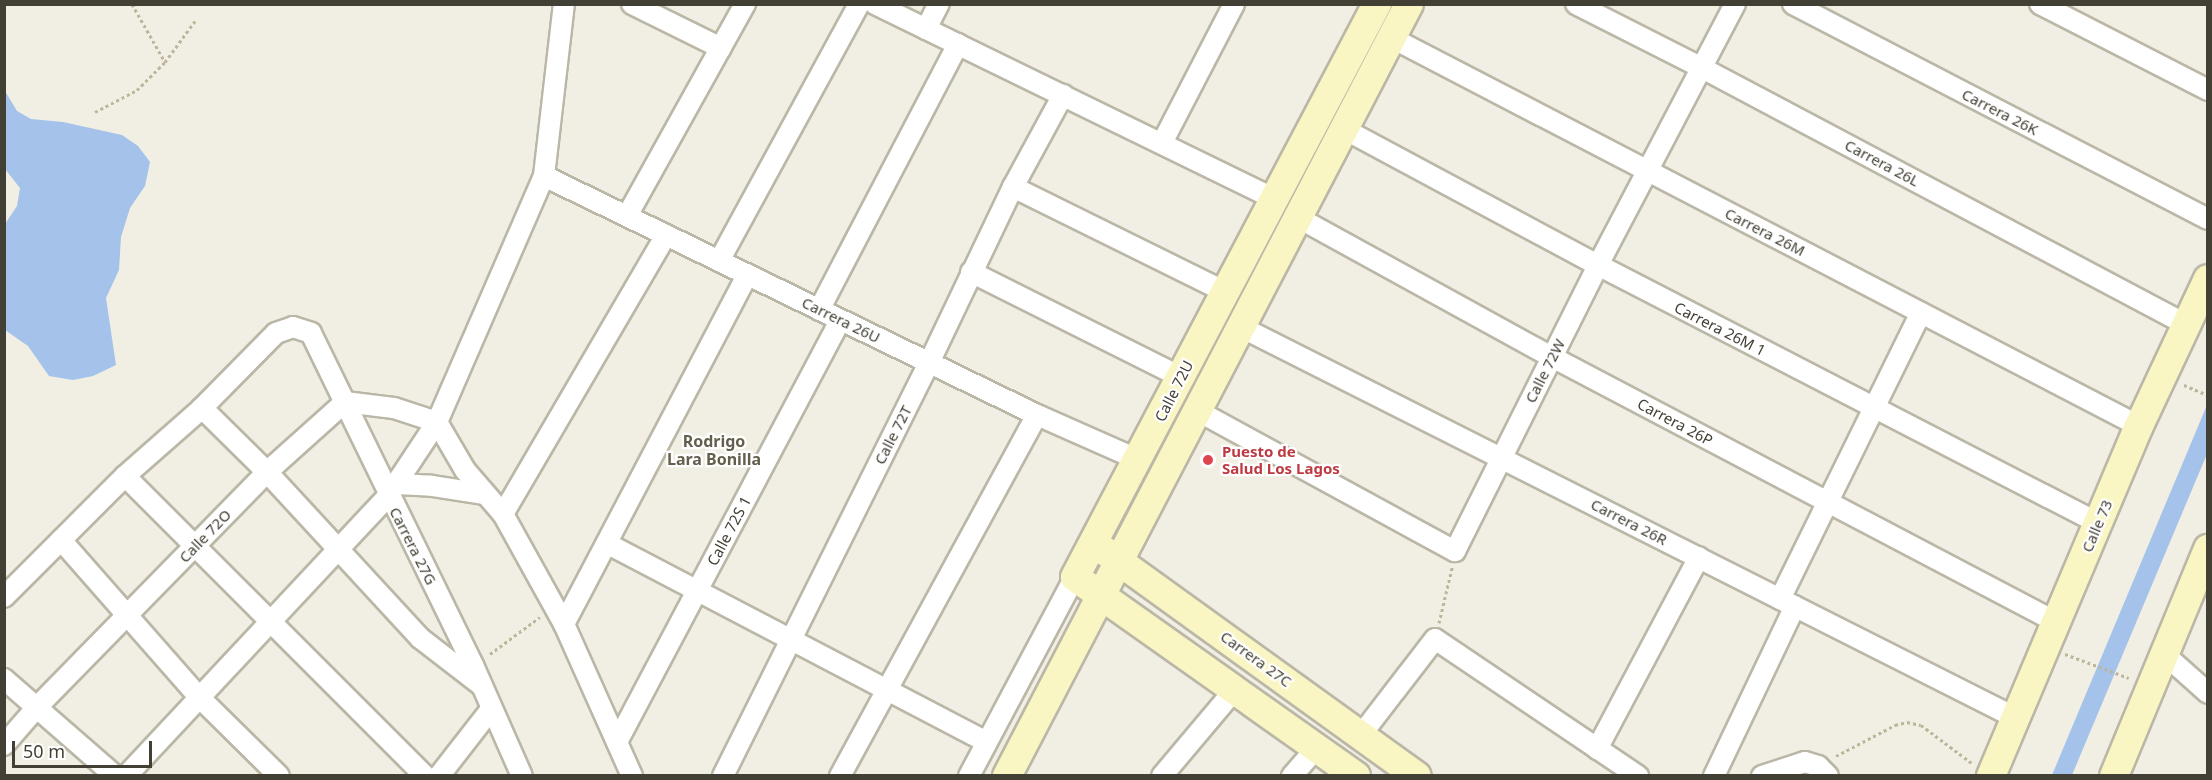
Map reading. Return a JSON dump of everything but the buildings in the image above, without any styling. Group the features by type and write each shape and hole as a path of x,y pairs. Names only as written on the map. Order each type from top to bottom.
{"street":[{"path":"126,776 393,490 437,422 544,176 564,4"},
{"path":"632,4 720,48"},
{"path":"627,216 745,4"},
{"path":"719,261 859,4"},
{"path":"875,4 1273,198"},
{"path":"926,29 939,4"},
{"path":"1161,142 1234,4"},
{"name":"Calle 72U","path":"969,776 1139,460 1273,198 1377,4"},
{"name":"Calle 72U","path":"1007,776 1409,4"},
{"name":"Carrera 26L","path":"1576,4 1704,69 2187,325"},
{"name":"Calle 72W","path":"1455,551 1599,265 1704,69 1735,4"},
{"name":"Carrera 26K","path":"1793,4 2208,219"},
{"path":"2040,4 2208,90"},
{"name":"Carrera 26M","path":"1392,38 2139,426"},
{"path":"819,309 958,44"},
{"name":"Calle 72T","path":"723,776 929,363 1012,187 1062,95"},
{"name":"Carrera 26M 1","path":"1344,129 1599,265 2098,523"},
{"name":"Carrera 26U","path":"544,176 1037,415 1139,460"},
{"path":"1012,187 1225,292"},
{"name":"Carrera 26P","path":"1297,216 1552,357 2056,622"},
{"path":"503,514 666,235"},
{"path":"971,272 1181,377"},
{"path":"564,624 608,544 747,274"},
{"name":"Calle 73","path":"1983,770 2016,718 2139,426 2208,279"},
{"path":"1714,776 1828,503 1921,313"},
{"name":"Calle 72S 1","path":"617,742 840,320"},
{"name":"Carrera 27G","path":"202,408 276,333 293,327 311,333 345,402 393,490 522,776"},
{"name":"Carrera 26R","path":"1241,327 2016,718"},
{"path":"345,402 394,408 437,422 465,470 503,514 564,624 632,776"},
{"name":"Calle 72O","path":"4,745 37,707 267,472 345,402"},
{"path":"4,597 125,476 202,408 267,472 420,638 482,686"},
{"path":"1196,410 1455,551"},
{"path":"840,776 1037,415"},
{"path":"125,476 425,776"},
{"path":"393,490 441,487 484,494"},
{"path":"61,540 199,697 279,776"},
{"name":"Carrera 27C","path":"1095,543 1417,776"},
{"path":"608,544 790,642 986,742"},
{"path":"2118,774 2163,653 2208,549"},
{"path":"1597,749 1699,557"},
{"path":"1075,577 1103,594 1236,688 1356,776"},
{"path":"1361,735 1435,639 1629,773"},
{"path":"2163,653 2208,693"},
{"path":"4,679 115,776"},
{"path":"1162,776 1236,688"},
{"path":"439,776 492,708"},
{"path":"1292,776 1317,747"},
{"path":"1762,776 1788,765 1817,768"}],"path":[{"path":"132,4 165,62"},
{"path":"95,112 137,90 165,62 195,21"},
{"path":"2178,383 2208,395"},
{"path":"1435,639 1455,551"},
{"path":"473,665 510,642 554,606"},
{"path":"2071,657 2137,681"},
{"path":"1817,768 1894,725 1908,722 1921,725 1983,770"}],"water":[{"path":"5,91 17,111 31,119 63,122 122,135 138,146 150,162 145,186 130,208 121,237 119,270 106,298 116,365 93,376 73,380 49,376 28,346 5,330 5,224 17,206 20,188 5,169"},
{"path":"2207,405 2207,454 2072,775 2052,775"}],"place":[{"name":"Puesto de Salud Los Lagos","path":"1208,460"}],"district":[{"name":"Rodrigo Lara Bonilla","path":"714,450"}]}
